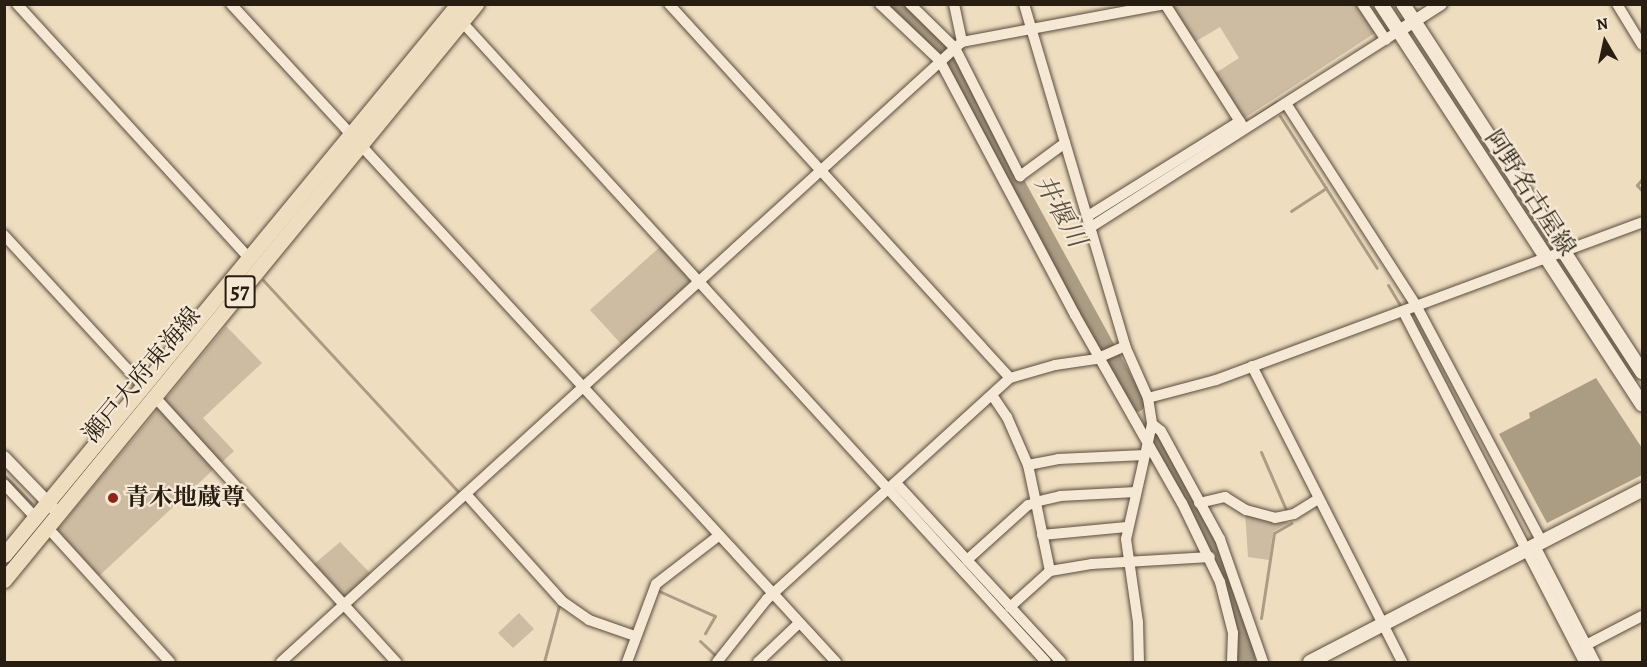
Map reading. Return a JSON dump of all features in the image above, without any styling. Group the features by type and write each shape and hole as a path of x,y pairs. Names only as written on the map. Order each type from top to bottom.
{"main road":[{"name":"瀬戸大府東海線","path":"4,555 35,517 52,507 356,141 458,4"},
{"name":"瀬戸大府東海線","path":"148,390 249,258 477,4"},
{"name":"阿野名古屋線","path":"1381,4 1642,405"},
{"name":"阿野名古屋線","path":"1403,4 1642,372"},
{"path":"1310,663 1642,490"},
{"name":"瀬戸大府東海線","path":"4,580 48,528 52,507"}],"street":[{"path":"17,4 249,258"},
{"path":"231,4 717,537 836,663"},
{"path":"669,4 1010,378"},
{"path":"880,4 941,61 1075,315 1112,352 1148,399 1152,424 1127,527 1129,563 1138,622 1139,663"},
{"path":"910,4 956,47 1020,176 1065,143"},
{"path":"954,4 956,47"},
{"path":"1024,4 1089,222 1112,352 1146,450 1210,557 1228,613 1232,663"},
{"path":"1362,4 1386,40"},
{"path":"1089,222 1243,126 1287,105 1441,4"},
{"path":"1617,4 1642,45"},
{"path":"281,663 956,47 1030,27 1165,5 1243,126"},
{"path":"462,22 698,281 892,486 967,560 1061,663"},
{"path":"1287,105 1417,307 1534,546 1584,663"},
{"path":"1148,399 1252,366 1417,307 1642,222"},
{"path":"4,235 396,663"},
{"path":"1403,311 1534,546 1595,663"},
{"path":"717,663 772,595 1010,378 1112,352"},
{"path":"1252,366 1402,663"},
{"path":"992,395 1007,417 1028,465 1050,571"},
{"path":"1152,424 1161,430 1225,551 1263,663"},
{"path":"1028,465 1058,459 1146,450"},
{"path":"4,457 52,507"},
{"path":"4,484 35,517"},
{"path":"892,486 1046,663"},
{"path":"967,560 1028,504 1060,496 1136,492"},
{"path":"466,494 562,601 589,620 635,636"},
{"path":"1199,502 1225,497 1246,510 1275,518 1294,514 1318,499"},
{"path":"1042,535 1127,527"},
{"path":"48,528 170,663"},
{"path":"627,663 656,584 717,537"},
{"path":"1010,607 1050,571 1210,557"},
{"path":"1586,645 1642,616"},
{"path":"758,663 798,624"}],"shaded area":[{"path":"1173,4 1356,5 1375,33 1243,119 1214,74 1239,58 1220,27 1193,43 1170,7"},
{"path":"662,245 694,280 622,345 590,310"},
{"path":"226,326 262,363 203,418 234,451 221,463 164,401"},
{"path":"1596,378 1642,448 1642,475 1547,523 1499,434 1530,418 1529,413"},
{"path":"159,408 215,468 99,576 57,530"},
{"path":"1245,512 1289,523 1273,532 1269,560 1248,557"},
{"path":"340,542 371,574 346,597 341,596 313,565"},
{"path":"519,613 534,629 513,648 498,633"}],"waterway":[{"name":"井堰川","path":"896,4 940,45 961,73 1015,182 1136,403"},
{"path":"1253,118 1277,102"},
{"path":"1280,116 1377,268"},
{"path":"1642,179 1637,185 1642,191"},
{"path":"1291,211 1326,188"},
{"path":"263,280 458,491"},
{"path":"1388,285 1400,305"},
{"name":"井堰川","path":"1157,442 1216,548 1237,611 1247,662"},
{"path":"1261,452 1287,512"},
{"path":"4,475 31,503"},
{"path":"1261,618 1274,533 1291,523"},
{"path":"659,591 715,616 705,633"},
{"path":"544,662 560,602"},
{"path":"700,641 715,655"}],"place":[{"name":"青木地蔵尊","path":"113,498"}]}
